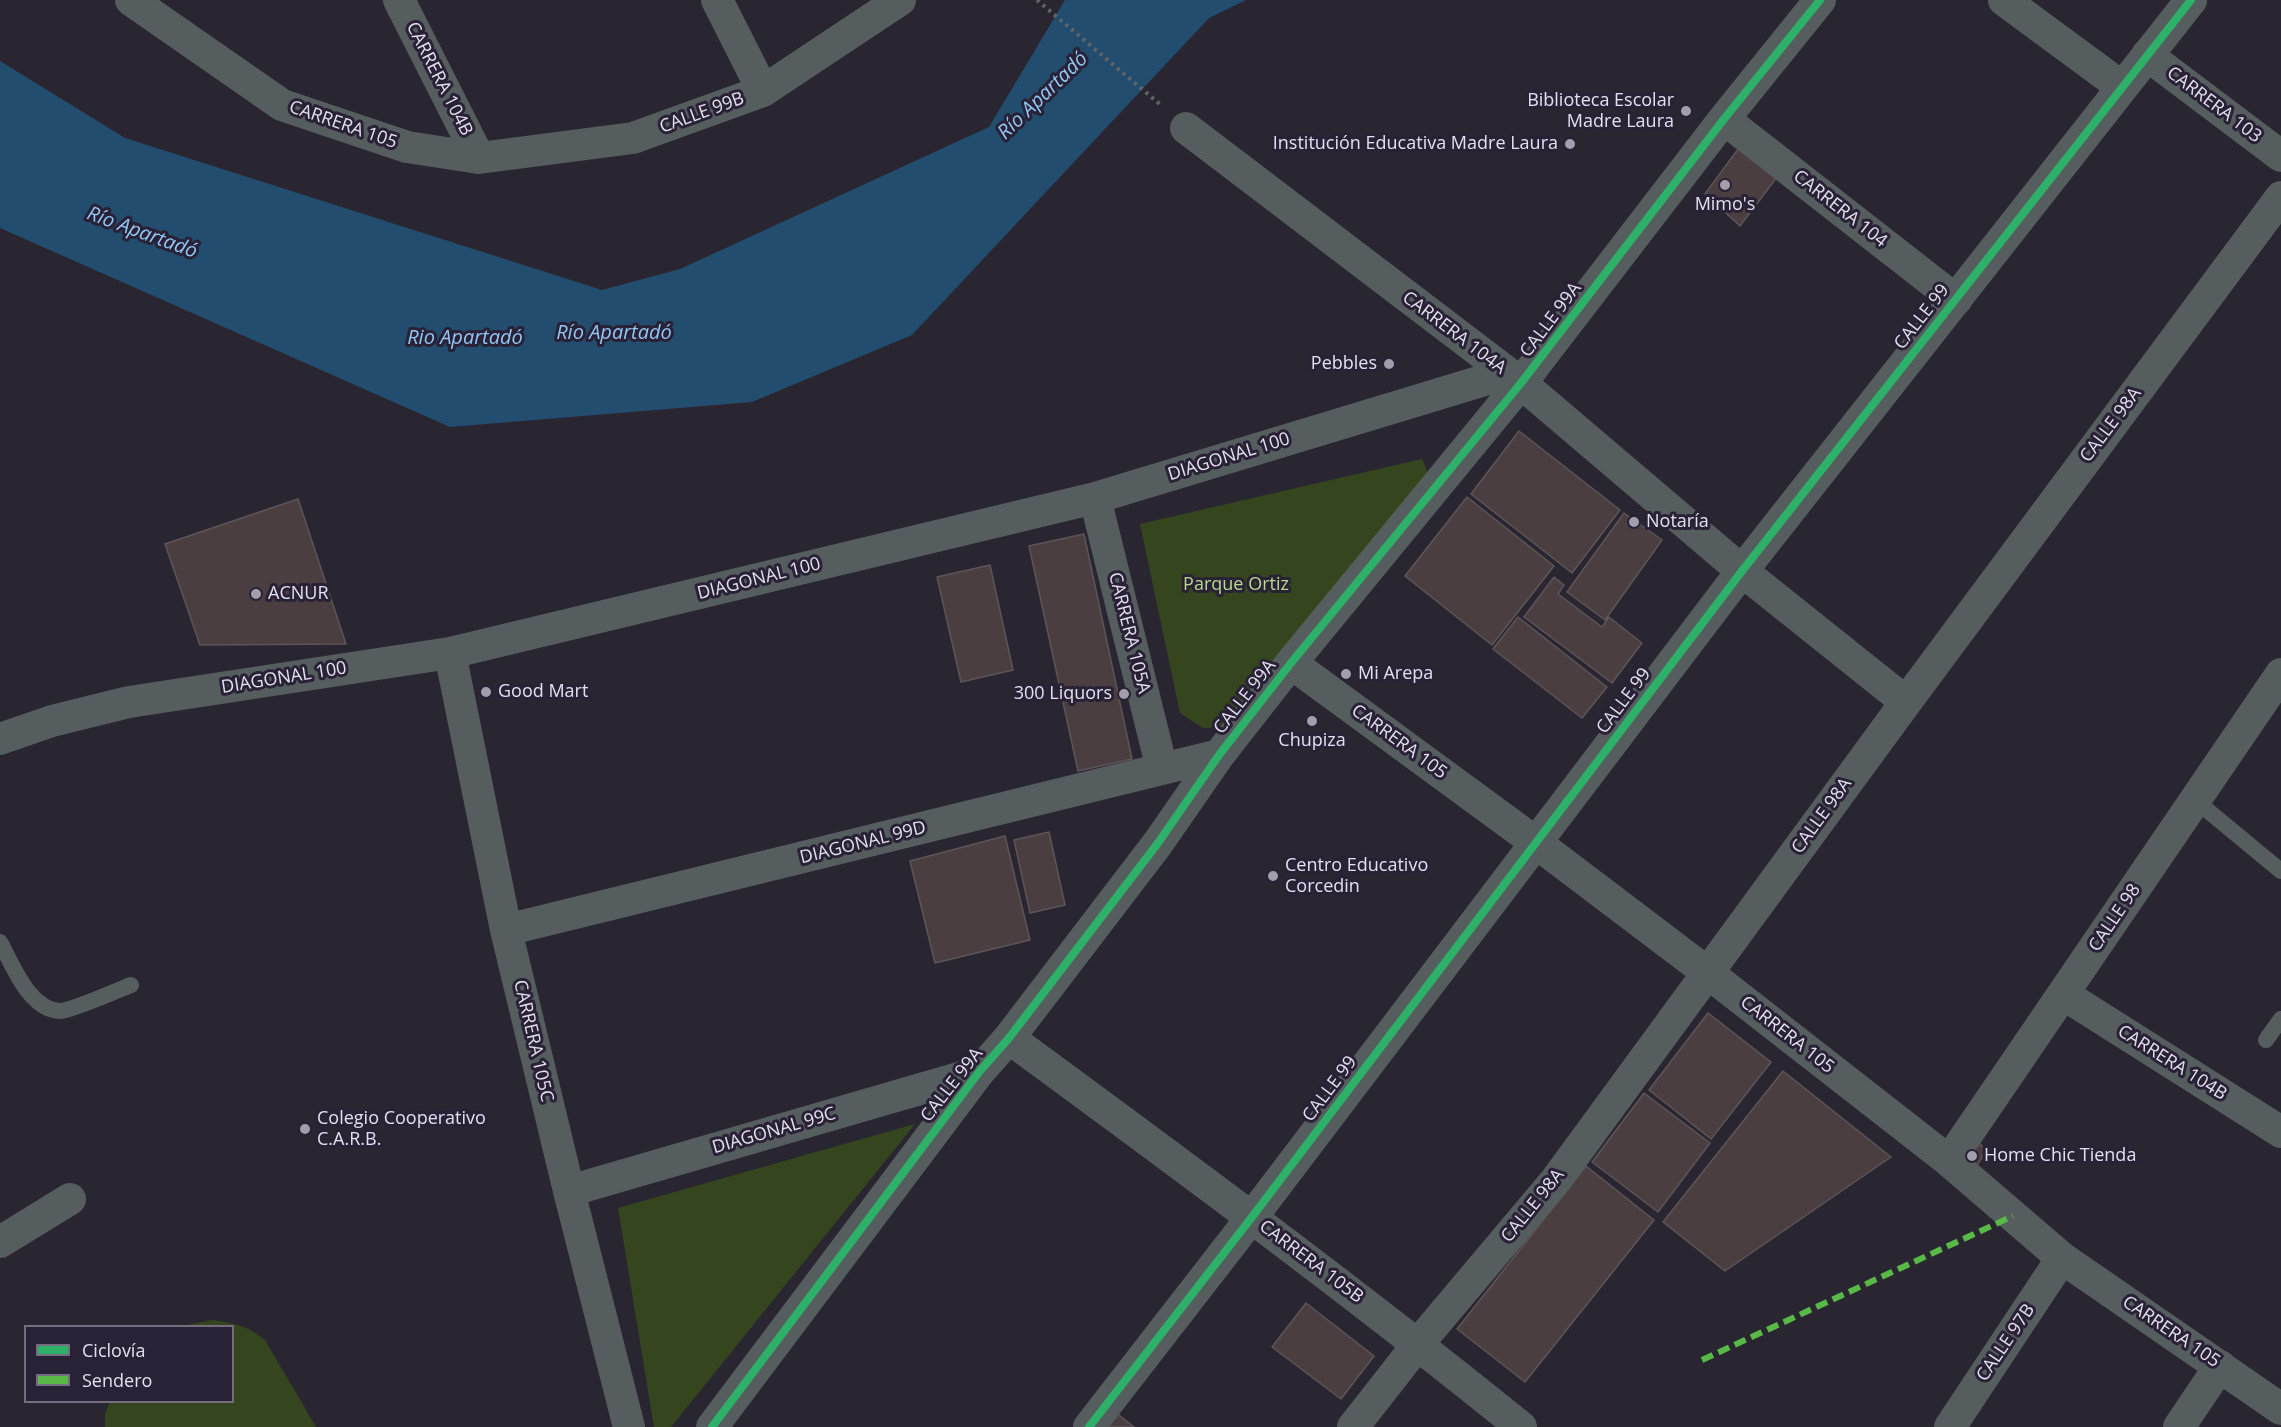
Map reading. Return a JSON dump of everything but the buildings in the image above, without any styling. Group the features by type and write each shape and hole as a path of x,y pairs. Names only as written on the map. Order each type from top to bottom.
{"street":[{"name":"CARRERA 105","path":"130,0 282,105 407,147 479,158"},
{"name":"CARRERA 104B","path":"399,0 479,158"},
{"path":"717,0 763,91"},
{"name":"CALLE 99B","path":"479,158 633,138 763,91 900,0"},
{"name":"CALLE 99A","path":"712,1427 979,1072 1009,1038 1158,843 1219,755 1514,378 1820,0"},
{"path":"2004,0 2122,87"},
{"name":"CALLE 99","path":"1089,1427 1252,1217 1742,571 2191,0"},
{"name":"CARRERA 103","path":"2147,55 2281,156"},
{"name":"CARRERA 104A","path":"1175,118 1514,378 1742,571 1906,702"},
{"name":"CARRERA 104","path":"1724,118 1956,300"},
{"name":"CALLE 98A","path":"1353,1427 1418,1344 1556,1180 1906,702 2281,197"},
{"name":"DIAGONAL 100","path":"0,739 52,721 129,702 450,653 1095,498 1514,378"},
{"name":"CARRERA 105A","path":"1095,498 1162,769"},
{"name":"CARRERA 105C","path":"450,653 506,930 568,1191 629,1427"},
{"name":"CARRERA 105","path":"1291,663 1535,842 1708,973 1949,1161 2062,1258 2281,1409"},
{"name":"CALLE 98","path":"1949,1161 2281,674"},
{"name":"DIAGONAL 99D","path":"506,930 1219,755"},
{"name":"CARRERA 104B","path":"2063,994 2281,1132"},
{"name":"CARRERA 105B","path":"1009,1038 1252,1217 1418,1344 1521,1427"},
{"name":"DIAGONAL 99C","path":"568,1191 979,1072"},
{"path":"0,1242 70,1199"},
{"name":"CALLE 97B","path":"1950,1427 2062,1258"},
{"path":"2179,1427 2220,1365"}],"lane":[{"path":"2195,800 2281,871"},
{"path":"0,942 29,993 45,1008 62,1011 131,985"},
{"path":"2266,1040 2281,1019"}],"path":[{"path":"1037,0 1175,118"}],"green space":[{"name":"Parque Ortiz","path":"1422,459 1428,473 1227,727 1203,728 1180,713 1140,524"},
{"path":"915,1124 671,1427 654,1427 618,1208"},
{"path":"212,1320 227,1322 253,1331 265,1340 316,1427 105,1427 105,1414 110,1403 234,1403 234,1325 187,1325"}],"water":[{"name":"Rio Apartadó","path":"1065,0 1246,0 1209,18 912,335 752,402 450,427 0,228 0,61 125,138 602,290 680,269 989,127"}],"marked path":[{"path":"1702,1360 2013,1216"}],"cycle path":[{"path":"712,1427 979,1072 1009,1038 1158,843 1219,755 1291,663 1521,383 1724,119 1820,0"},
{"path":"1089,1427 1252,1217 1742,571 2191,0"}],"place":[{"name":"Biblioteca Escolar Madre Laura","path":"1686,111"},
{"name":"Institución Educativa Madre Laura","path":"1570,144"},
{"name":"Mimo's","path":"1725,185"},
{"name":"Pebbles","path":"1389,364"},
{"name":"Notaría","path":"1634,522"},
{"name":"ACNUR","path":"256,594"},
{"name":"Mi Arepa","path":"1346,674"},
{"name":"Good Mart","path":"486,692"},
{"name":"300 Liquors","path":"1124,694"},
{"name":"Chupiza","path":"1312,721"},
{"name":"Centro Educativo Corcedin","path":"1273,876"},
{"name":"Colegio Cooperativo C.A.R.B.","path":"305,1129"},
{"name":"Home Chic Tienda","path":"1972,1156"}],"water label":[{"name":"Río Apartadó","path":"1043,96"},
{"name":"Río Apartadó","path":"142,233"},
{"name":"Río Apartadó","path":"614,333"}]}
